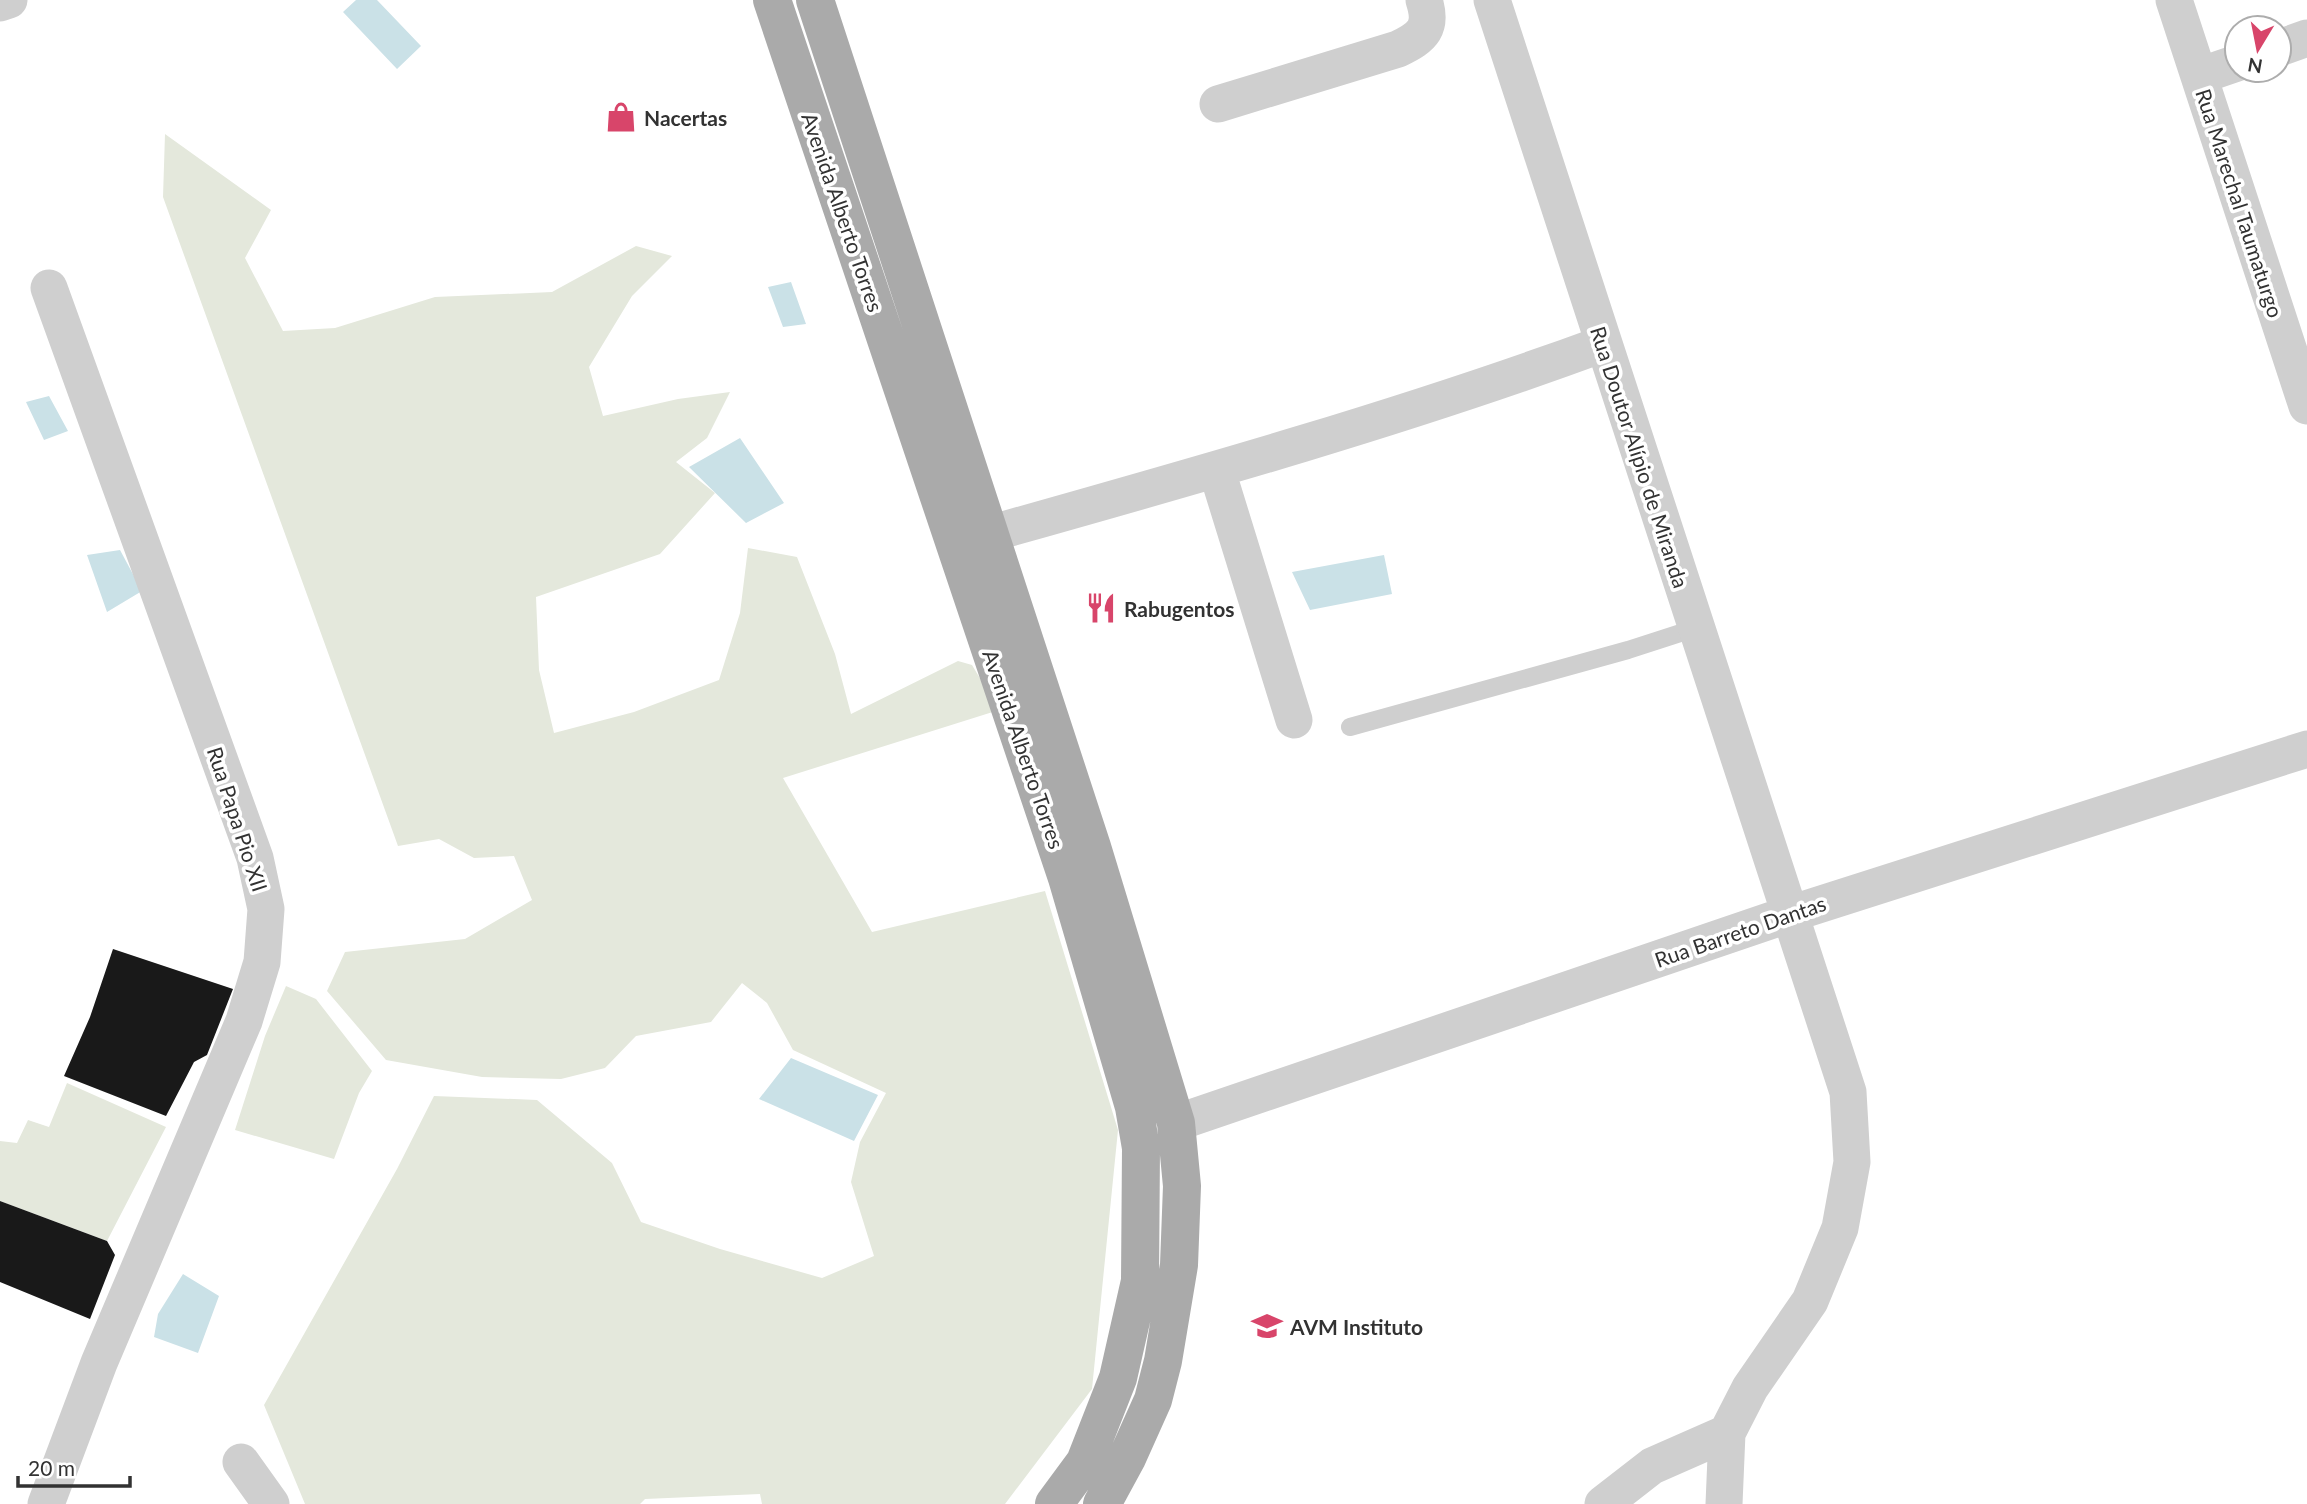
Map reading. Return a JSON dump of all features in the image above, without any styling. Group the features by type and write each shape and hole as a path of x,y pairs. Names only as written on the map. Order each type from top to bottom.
{"main road":[{"name":"Avenida Alberto Torres","path":"772,0 1067,878 1134,1107 1141,1148 1140,1281 1118,1378 1085,1462 1055,1504"},
{"name":"Avenida Alberto Torres","path":"815,0 1092,847 1176,1123 1182,1186 1179,1265 1163,1361 1153,1400 1127,1458 1102,1504"}],"street":[{"path":"0,3 9,0"},
{"path":"1218,104 1414,42 1426,30 1428,14 1424,0"},
{"name":"Rua Doutor Alípio de Miranda","path":"1492,0 1848,1092 1852,1162 1840,1228 1810,1301 1750,1388 1727,1433"},
{"name":"Rua Marechal Taumaturgo","path":"2174,0 2307,406"},
{"path":"2199,76 2223,68"},
{"name":"Rua Papa Pio XII","path":"46,1504 99,1363 244,1021 262,962 267,909 255,859 49,288"},
{"path":"989,534 1217,471 1603,344"},
{"path":"1217,471 1294,720"},
{"name":"Rua Barreto Dantas","path":"1176,1123 1790,914 2307,749"},
{"path":"1603,1504 1652,1466 1727,1433 1724,1504"},
{"path":"241,1462 271,1504"}],"lane":[{"path":"1350,727 1628,650 1696,628"}],"shaded area":[{"path":"165,134 271,210 245,258 283,331 335,328 435,297 552,292 636,246 672,256 632,296 589,367 603,416 678,399 730,392 707,438 676,462 715,493 660,554 536,597 539,670 554,733 634,712 719,680 740,613 748,548 797,557 835,654 851,714 958,661 972,665 999,710 783,778 872,932 1045,891 1118,1130 1092,1389 1005,1504 762,1504 760,1494 645,1499 640,1504 305,1504 264,1405 397,1169 434,1096 537,1100 612,1163 641,1222 720,1249 822,1278 874,1256 851,1182 860,1142 886,1093 793,1050 767,1003 742,983 711,1022 636,1036 605,1068 561,1079 482,1077 386,1060 327,991 345,952 465,939 532,900 514,856 474,858 439,839 398,846 163,197"},
{"path":"286,986 316,999 372,1071 359,1093 334,1159 235,1130 265,1036"},
{"path":"67,1083 166,1127 107,1241 0,1201 0,1141 17,1143 28,1120 49,1127"}],"water":[{"path":"356,0 377,0 421,46 397,69 343,12"},
{"path":"791,282 806,324 783,327 768,287"},
{"path":"49,396 68,431 44,440 26,402"},
{"path":"740,438 784,503 746,523 689,467"},
{"path":"120,550 142,591 107,612 87,555"},
{"path":"1384,555 1392,594 1310,610 1292,572"},
{"path":"791,1058 878,1095 854,1141 759,1099"},
{"path":"183,1274 219,1296 198,1353 154,1337 158,1314"}],"building":[{"path":"113,949 233,989 207,1055 194,1062 166,1116 64,1076 90,1017"},
{"path":"0,1201 107,1241 115,1255 90,1319 0,1282"}],"place":[{"name":"Nacertas","path":"621,117"},
{"name":"Rabugentos","path":"1101,608"},
{"name":"AVM Instituto","path":"1267,1326"}]}
